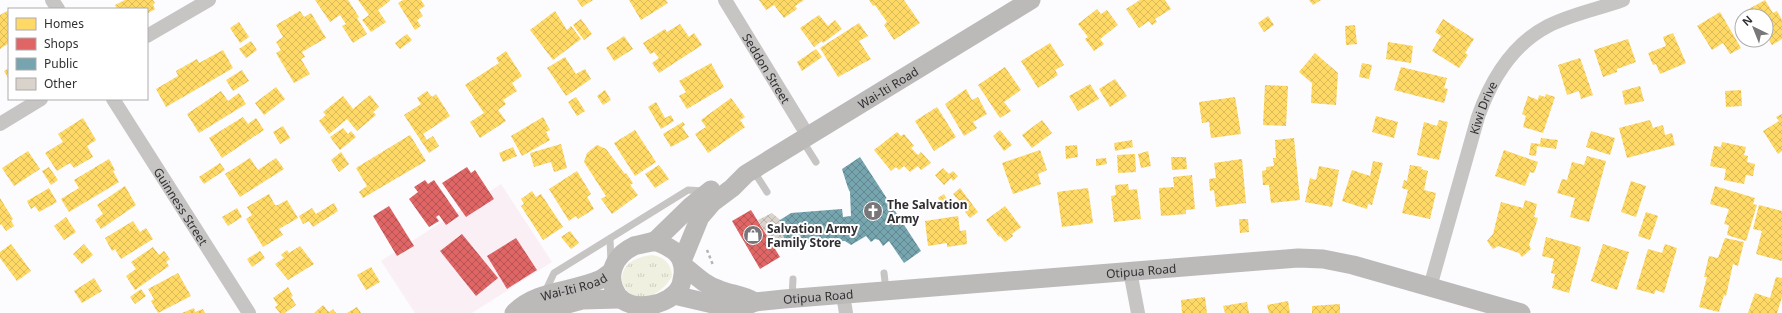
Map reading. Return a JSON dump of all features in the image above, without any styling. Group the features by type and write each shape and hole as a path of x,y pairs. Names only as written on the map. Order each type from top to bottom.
{"street":[{"path":"148,35 209,0"},
{"name":"Seddon Street","path":"725,0 805,138"},
{"name":"Wai-Iti Road","path":"683,263 700,216 712,203 732,188 749,172 1030,0"},
{"name":"Kiwi Drive","path":"1430,287 1478,117 1487,92 1500,68 1516,50 1547,26 1623,0"},
{"path":"0,124 39,100"},
{"name":"Guinness Street","path":"114,100 249,313"},
{"name":"Wai-Iti Road","path":"655,241 690,207 710,191 731,176 749,172"},
{"path":"655,241 669,247 683,263 681,285 674,295 652,307 641,308 630,305 619,298 613,288 611,280 612,271 617,260 623,253 633,247 655,241"},
{"name":"Otipua Road","path":"674,295 719,310 743,308 755,302 792,299 845,304 886,292 1298,258 1323,259 1353,265 1521,313"},
{"name":"Otipua Road","path":"683,263 708,285 720,290 745,296 755,302"},
{"name":"Wai-Iti Road","path":"514,313 521,305 544,296 600,280 612,271"},
{"path":"1130,272 1138,313"},
{"name":"Wai-Iti Road","path":"535,313 582,300 619,298"}],"lane":[{"path":"805,138 816,162"},
{"path":"749,172 767,192"},
{"path":"544,296 554,273 688,190 710,191"},
{"path":"610,239 612,271"},
{"path":"884,273 886,292"},
{"path":"792,280 792,299"}],"path":[{"path":"706,247 710,259 717,270"}],"shaded area":[{"path":"501,184 552,262 472,313 415,313 381,261"}],"green space":[{"path":"652,255 660,257 666,261 672,276 659,291 647,297 634,296 625,289 622,282 623,272 632,261"}],"building: Homes":[{"path":"125,0 153,0 155,3 153,5 155,9 148,13 148,8 116,8 115,5"},
{"path":"315,0 348,0 359,17 357,18 367,34 353,43 342,26 346,24 340,15 330,22"},
{"path":"358,0 390,0 378,10 386,22 371,32 362,20 369,15"},
{"path":"403,0 421,0 425,6 419,10 423,16 417,20 421,26 415,30 398,3"},
{"path":"577,0 593,0 582,7"},
{"path":"629,0 666,0 668,3 641,20"},
{"path":"759,0 804,0 795,6 797,9 784,18 774,5 766,10"},
{"path":"869,0 904,0 920,23 894,40 884,25 887,22 875,5 873,6"},
{"path":"1140,0 1165,0 1171,9 1155,19 1157,22 1152,25 1149,21 1139,28 1126,9"},
{"path":"1309,0 1321,0 1313,5"},
{"path":"1765,0 1770,8 1751,8"},
{"path":"1097,9 1101,14 1107,10 1118,25 1100,39 1104,44 1094,51 1085,39 1088,37 1078,24"},
{"path":"8,11 8,44 0,49 0,15"},
{"path":"300,11 304,17 311,13 326,38 302,52 305,57 301,59 310,74 294,83 276,53 281,50 276,42 283,37 276,25"},
{"path":"555,11 567,30 571,26 581,39 553,60 530,30"},
{"path":"1777,11 1782,20 1782,39 1774,44 1774,12"},
{"path":"1720,12 1734,36 1734,48 1741,48 1730,54 1723,43 1712,50 1697,26"},
{"path":"819,15 828,26 835,20 842,29 823,43 822,41 814,47 800,28"},
{"path":"1268,16 1274,25 1264,32 1258,23"},
{"path":"581,19 592,34 584,40 573,25"},
{"path":"1443,19 1474,39 1465,53 1468,55 1459,68 1432,51 1441,36 1435,32"},
{"path":"239,22 249,37 240,43 230,28"},
{"path":"859,23 868,36 859,41 871,59 838,77 820,48"},
{"path":"680,24 689,37 694,33 702,45 659,73 652,63 659,58 654,52 650,54 643,43 665,29 667,32"},
{"path":"1355,25 1357,44 1346,45 1345,26"},
{"path":"1673,33 1686,63 1660,74 1656,64 1653,65 1648,53 1666,46 1663,37"},
{"path":"407,34 412,40 400,49 395,43"},
{"path":"624,36 633,49 614,61 606,48"},
{"path":"1628,39 1636,62 1617,69 1617,72 1603,77 1594,50"},
{"path":"251,41 257,50 246,58 239,49"},
{"path":"1388,42 1413,46 1411,63 1386,59"},
{"path":"1050,43 1064,65 1055,70 1058,75 1038,88 1021,61"},
{"path":"816,49 822,57 802,71 797,62"},
{"path":"223,50 233,68 166,107 156,89 178,76 176,71 197,59 199,63"},
{"path":"506,51 522,76 512,83 517,91 503,100 506,104 498,110 506,121 480,138 470,122 484,113 465,85 499,63 496,58"},
{"path":"1315,53 1338,73 1336,105 1311,103 1312,83 1299,72"},
{"path":"565,57 576,74 585,69 591,79 566,96 547,68"},
{"path":"1580,58 1593,95 1581,99 1579,91 1567,95 1558,65"},
{"path":"711,63 724,87 687,109 679,96 686,92 679,81"},
{"path":"1362,63 1372,65 1369,79 1359,77"},
{"path":"1005,67 1021,90 1004,102 1011,111 1000,118 978,85"},
{"path":"1401,67 1447,78 1444,88 1448,89 1444,103 1394,90"},
{"path":"8,69 8,78 4,71"},
{"path":"242,70 249,81 233,91 226,80"},
{"path":"1115,79 1127,96 1110,107 1099,89"},
{"path":"1090,84 1099,99 1078,111 1069,96"},
{"path":"1265,85 1288,86 1286,126 1263,125"},
{"path":"1640,86 1644,101 1625,105 1622,91"},
{"path":"276,87 285,99 264,115 255,103"},
{"path":"966,89 972,100 978,97 987,114 973,122 977,128 964,136 945,104"},
{"path":"605,90 611,100 603,105 597,96"},
{"path":"1741,90 1742,106 1726,107 1725,91"},
{"path":"221,91 228,101 239,93 246,104 199,133 187,114"},
{"path":"427,91 432,97 436,94 450,116 423,134 427,140 433,136 439,146 429,153 404,115 421,104 417,98"},
{"path":"1546,94 1555,97 1543,133 1523,127 1526,116 1522,114 1528,96 1538,100 1539,95 1545,97"},
{"path":"370,95 379,107 373,112 376,115 357,131 347,119 329,134 319,121 326,115 323,112 343,96 353,109"},
{"path":"576,97 585,111 577,116 568,102"},
{"path":"1235,97 1241,134 1211,138 1209,122 1202,123 1199,102"},
{"path":"731,98 745,117 740,120 745,127 708,153 695,134 706,127 701,120"},
{"path":"656,102 665,118 671,115 674,121 661,129 648,107"},
{"path":"937,107 956,137 934,151 915,121"},
{"path":"1782,114 1782,151 1778,154 1763,131 1779,121 1776,117"},
{"path":"1376,116 1398,122 1394,138 1372,132"},
{"path":"243,117 248,124 256,118 264,130 222,158 209,138"},
{"path":"543,117 550,130 546,132 550,140 522,156 511,136"},
{"path":"83,118 96,140 87,146 93,157 74,168 70,163 57,171 45,153 63,142 58,134"},
{"path":"1042,120 1052,133 1032,148 1022,135"},
{"path":"1439,120 1448,122 1439,160 1417,155 1424,122 1437,126"},
{"path":"1650,120 1653,128 1663,125 1665,135 1672,133 1675,145 1627,158 1619,128"},
{"path":"683,122 685,125 682,127 689,137 671,147 663,134"},
{"path":"283,126 290,138 280,144 273,132"},
{"path":"343,128 348,134 351,131 356,137 340,150 330,137"},
{"path":"635,130 656,162 635,176 614,143"},
{"path":"1000,130 1012,145 1004,151 993,136"},
{"path":"1591,131 1615,138 1610,155 1586,147"},
{"path":"897,132 901,136 904,134 914,146 911,148 918,155 921,152 931,163 921,170 918,166 910,172 904,166 899,170 896,167 891,171 874,150"},
{"path":"410,135 426,161 363,198 359,192 367,186 356,168"},
{"path":"1294,138 1300,200 1271,203 1269,185 1263,185 1262,171 1266,170 1266,167 1274,166 1273,158 1276,158 1275,140"},
{"path":"1541,138 1558,140 1556,149 1537,146 1536,156 1529,155 1531,143 1540,144"},
{"path":"1132,140 1133,147 1115,151 1114,143"},
{"path":"1722,142 1746,147 1744,155 1748,156 1747,162 1755,164 1753,176 1746,175 1744,184 1724,180 1726,169 1710,166 1714,146 1721,147"},
{"path":"561,144 567,168 554,172 551,162 534,167 530,153"},
{"path":"597,145 606,149 625,174 626,173 633,183 630,185 638,195 612,214 601,199 606,196 584,162 587,153"},
{"path":"1077,145 1078,157 1066,159 1065,146"},
{"path":"513,147 517,156 503,162 499,153"},
{"path":"1040,150 1047,170 1038,174 1041,184 1013,194 1002,163"},
{"path":"1504,150 1538,162 1534,173 1530,172 1525,186 1495,176"},
{"path":"28,151 40,169 14,186 2,168"},
{"path":"1148,151 1151,166 1141,168 1138,154"},
{"path":"341,152 349,164 339,172 331,160"},
{"path":"1135,154 1136,172 1118,173 1117,155"},
{"path":"1587,156 1606,161 1589,222 1570,217 1575,198 1557,193 1562,179 1567,180 1572,162 1584,165"},
{"path":"1171,157 1186,157 1187,169 1172,170"},
{"path":"250,158 258,170 276,158 284,169 240,197 225,174"},
{"path":"1106,158 1107,164 1096,166 1096,159"},
{"path":"109,159 119,182 69,212 61,199 79,188 74,180"},
{"path":"1242,159 1246,203 1216,207 1214,190 1210,191 1209,179 1216,178 1214,163"},
{"path":"1373,161 1383,163 1372,205 1368,204 1367,209 1342,201 1352,170 1370,176"},
{"path":"220,163 225,170 204,184 199,177"},
{"path":"659,165 669,179 655,188 645,174"},
{"path":"1410,165 1422,167 1421,169 1428,171 1424,190 1436,193 1430,219 1402,213 1408,190 1402,188 1404,180 1407,181"},
{"path":"1319,166 1339,170 1332,207 1305,202 1310,178 1316,180"},
{"path":"49,167 58,180 51,185 42,171"},
{"path":"943,168 949,174 953,171 958,176 953,181 951,178 944,185 935,175"},
{"path":"577,171 591,194 587,197 594,209 578,219 576,216 569,221 549,189"},
{"path":"1192,175 1195,209 1186,210 1186,214 1161,216 1159,188 1174,187 1173,177"},
{"path":"1631,181 1646,186 1636,217 1621,212"},
{"path":"1128,184 1129,190 1137,189 1141,219 1114,222 1111,196 1116,195 1115,185"},
{"path":"125,186 136,205 101,229 95,220 103,214 97,205"},
{"path":"1715,186 1755,198 1753,204 1757,205 1746,241 1727,235 1729,225 1724,224 1729,209 1710,204"},
{"path":"49,188 57,202 39,212 35,206 31,209 27,201"},
{"path":"960,188 978,212 970,218 965,212 967,210 953,194"},
{"path":"1088,188 1093,223 1062,227 1057,192"},
{"path":"532,191 536,197 541,194 563,227 543,240 521,206 524,204 521,199"},
{"path":"269,194 275,205 287,200 298,218 279,229 283,235 263,247 246,219 252,215 247,207"},
{"path":"944,194 949,203 943,206 938,198"},
{"path":"0,198 13,219 11,220 14,226 6,231 1,224 0,225"},
{"path":"1525,200 1537,204 1534,217 1538,218 1529,245 1531,249 1522,257 1519,253 1498,246 1493,249 1487,241 1493,234 1501,202 1523,208"},
{"path":"334,203 338,211 313,227 309,221 303,224 299,216 312,208 316,214"},
{"path":"1759,205 1782,211 1782,261 1756,254 1762,231 1753,229"},
{"path":"1005,206 1021,227 1005,242 1000,236 999,237 986,220"},
{"path":"237,208 242,217 228,226 222,217"},
{"path":"1646,212 1658,216 1650,240 1638,236"},
{"path":"958,216 960,231 966,230 967,244 947,247 947,243 928,246 925,221"},
{"path":"66,217 76,232 64,240 54,226"},
{"path":"1239,219 1248,219 1249,232 1240,233"},
{"path":"133,221 140,232 146,228 153,239 121,259 115,249 112,251 105,238"},
{"path":"570,231 579,243 571,249 561,237"},
{"path":"1546,237 1581,247 1569,293 1552,288 1555,274 1551,273 1554,259 1542,256"},
{"path":"1725,238 1744,242 1738,266 1733,264 1726,296 1724,295 1719,312 1699,307 1707,277 1704,277 1709,256 1718,258"},
{"path":"11,244 31,271 17,281 0,258 0,252"},
{"path":"84,244 93,255 82,264 73,254"},
{"path":"1603,244 1629,252 1617,290 1591,281"},
{"path":"1665,244 1677,248 1664,293 1656,290 1654,294 1636,289 1648,249 1662,253"},
{"path":"300,246 314,264 288,280 275,264 284,258 281,255 287,250 289,253"},
{"path":"153,247 159,255 164,251 170,259 166,262 169,266 135,290 126,276 136,269 131,262"},
{"path":"260,251 265,258 252,267 247,259"},
{"path":"371,267 380,282 366,290 357,275"},
{"path":"178,273 191,296 158,313 151,301 154,299 148,289"},
{"path":"1776,277 1782,278 1782,297 1777,313 1748,313 1755,293 1770,298"},
{"path":"94,278 102,291 82,303 74,291"},
{"path":"288,287 293,296 291,297 296,305 285,313 280,313 275,307 278,305 273,298"},
{"path":"141,289 146,296 135,304 130,297"},
{"path":"1205,297 1207,313 1182,313 1181,300"},
{"path":"1288,301 1290,313 1269,313 1267,305"},
{"path":"1247,302 1249,313 1225,313 1223,306"},
{"path":"1340,304 1340,313 1312,313 1312,306"},
{"path":"323,305 329,312 333,309 336,313 314,313"},
{"path":"357,307 361,313 347,313"},
{"path":"194,308 195,312 203,309 205,313 182,313"}],"building: Shops":[{"path":"467,167 471,173 475,170 494,199 466,217 442,183"},
{"path":"425,180 428,184 434,180 459,216 446,225 439,215 436,217 439,221 429,227 409,199 418,192 414,187"},
{"path":"389,206 414,246 397,256 373,216"},
{"name":"Salvation Army Family Store","path":"751,210 780,257 760,269 732,221"},
{"path":"462,234 498,278 476,296 440,251"},
{"path":"516,238 537,270 507,289 487,256"}],"building: Public":[{"name":"The Salvation Army","path":"860,157 921,251 904,263 889,241 883,246 879,240 875,239 871,242 866,236 851,245 845,241 793,243 784,240 780,220 791,213 842,209 843,217 851,216 850,192 842,169"}],"building: Other":[{"path":"772,213 780,220 784,240 781,241 783,245 775,249 758,220"}],"place":[{"name":"The Salvation Army","path":"873,211"},
{"name":"Salvation Army Family Store","path":"753,235"}]}
